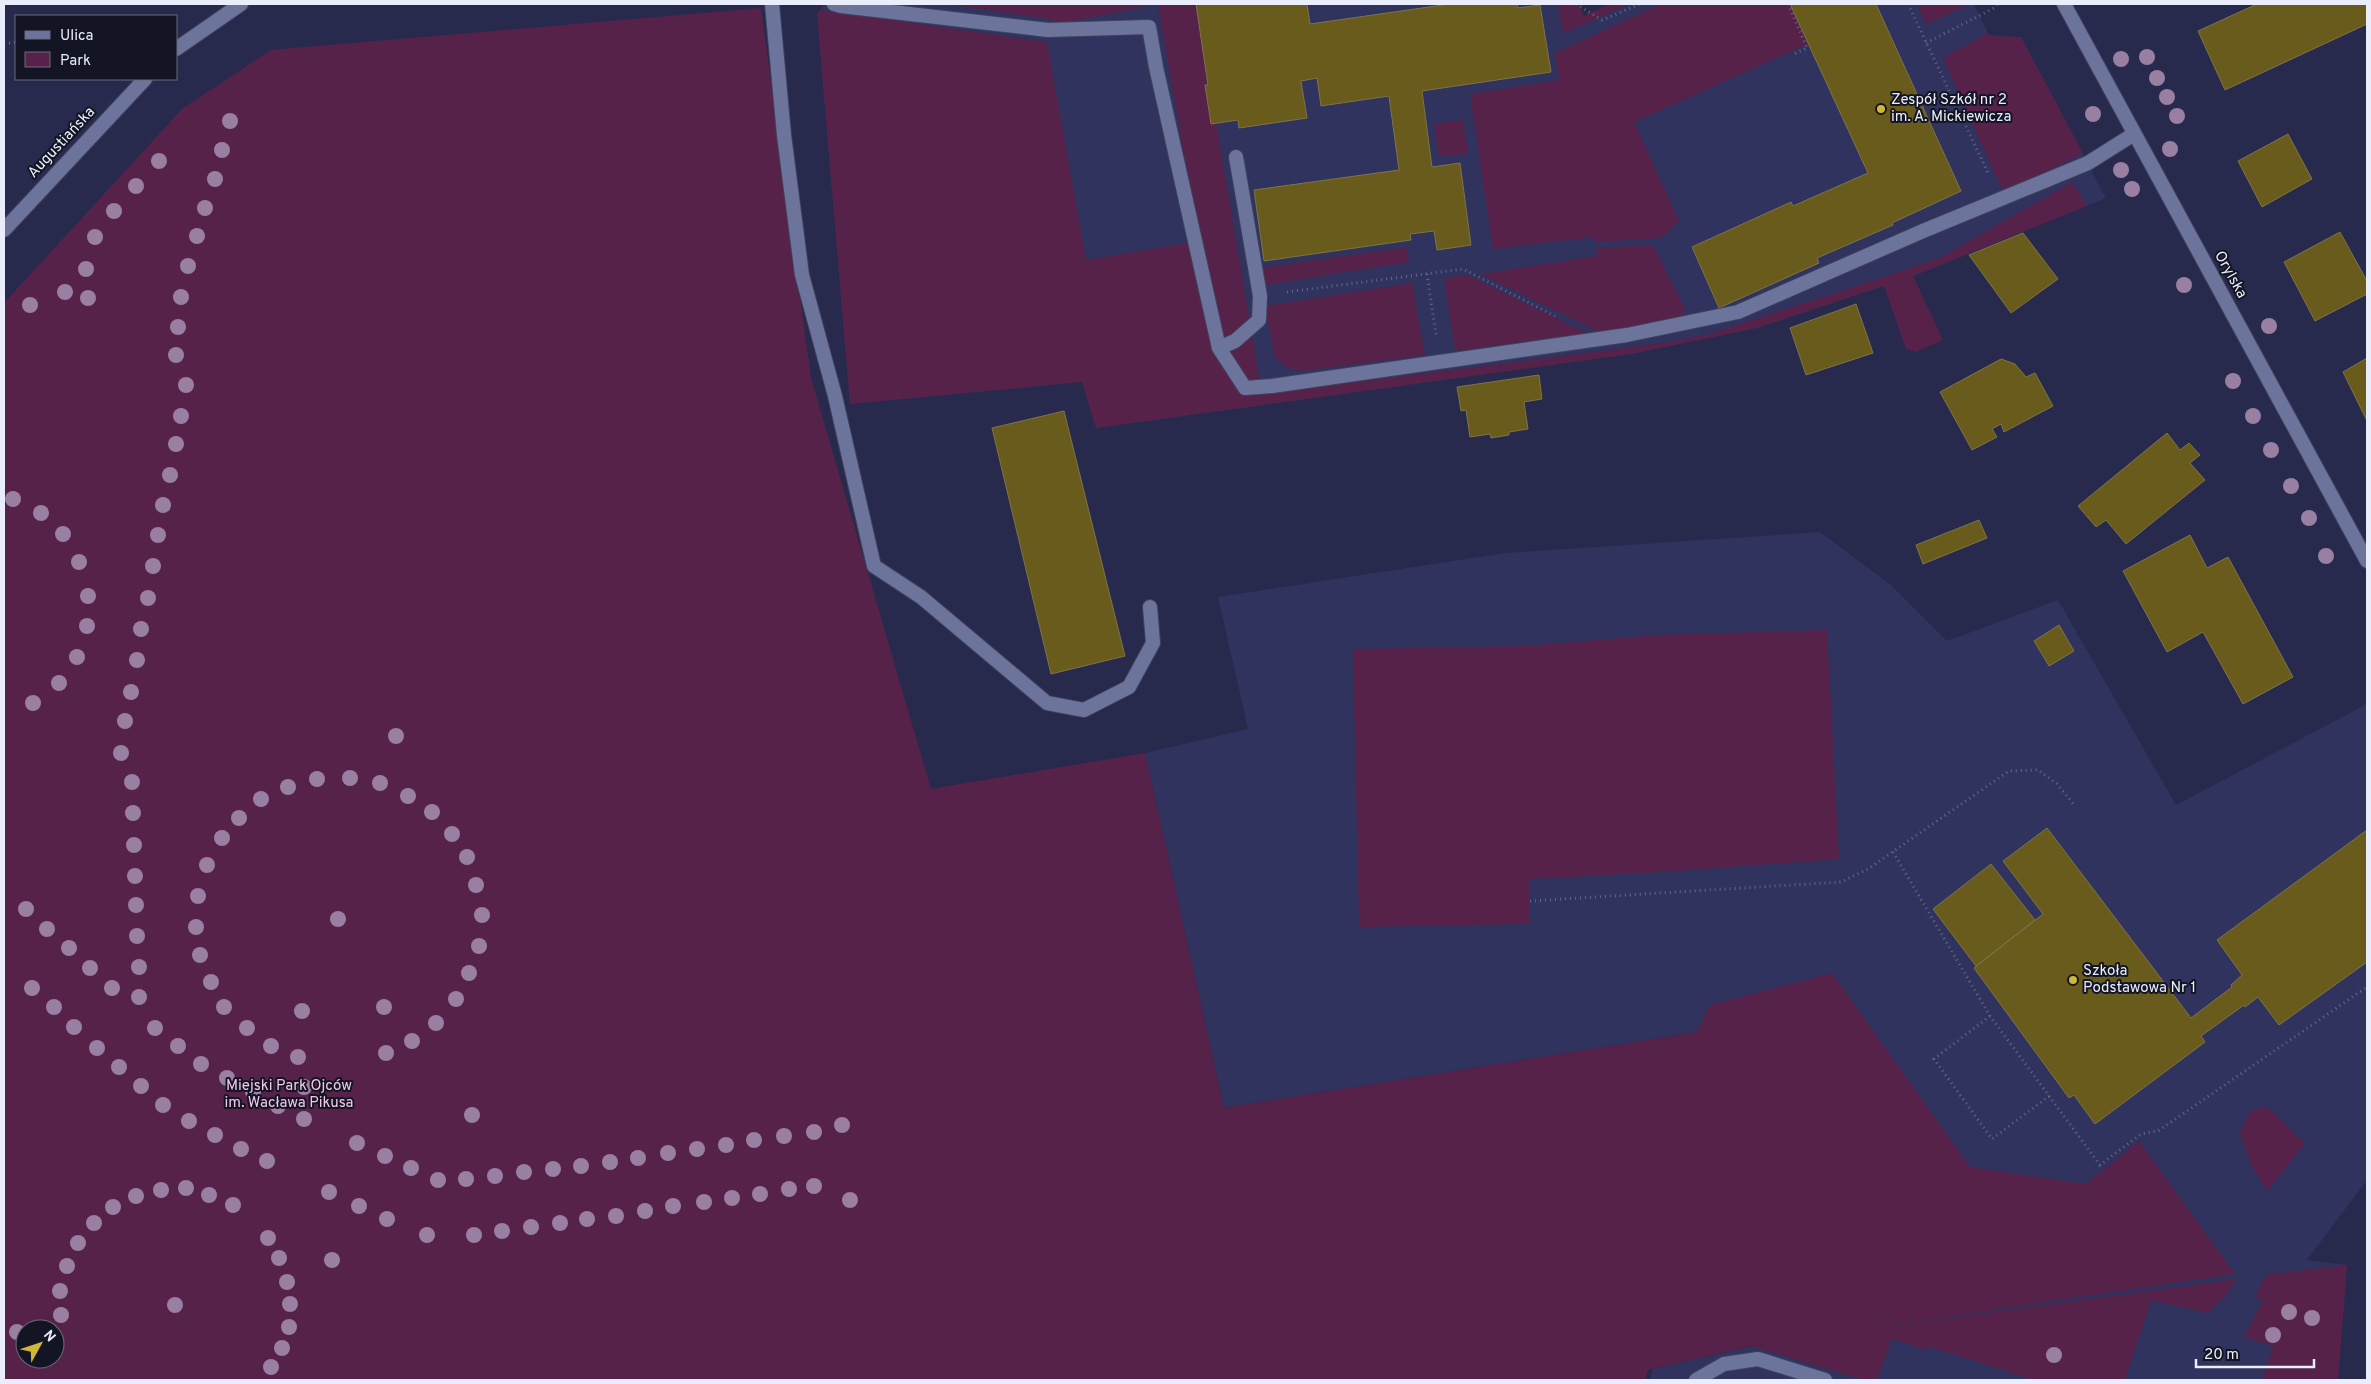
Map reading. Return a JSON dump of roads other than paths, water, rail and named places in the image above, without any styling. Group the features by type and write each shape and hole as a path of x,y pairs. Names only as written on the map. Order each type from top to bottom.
{"street":[{"path":"178,48 241,4"},
{"path":"772,4 784,135 802,275 835,396 874,566 922,597 1047,703 1084,710 1129,687 1153,643 1150,606"},
{"path":"834,4 1048,30 1149,26 1156,67 1219,348 1245,388 1272,386 1627,335 1738,312 2088,163 2134,134"},
{"name":"Orylska","path":"2064,4 2367,562"},
{"name":"Augustiańska","path":"4,230 144,80"},
{"path":"1219,348 1235,341 1258,320 1260,296 1236,157"},
{"path":"1696,1380 1724,1364 1758,1360 1825,1380"}],"place":[{"name":"Zespół Szkół nr 2 im. A. Mickiewicza","path":"1881,109"},
{"name":"Szkoła Podstawowa Nr 1","path":"2073,980"}],"park label":[{"name":"Miejski Park Ojców im. Wacława Pikusa","path":"289,1094"}]}
